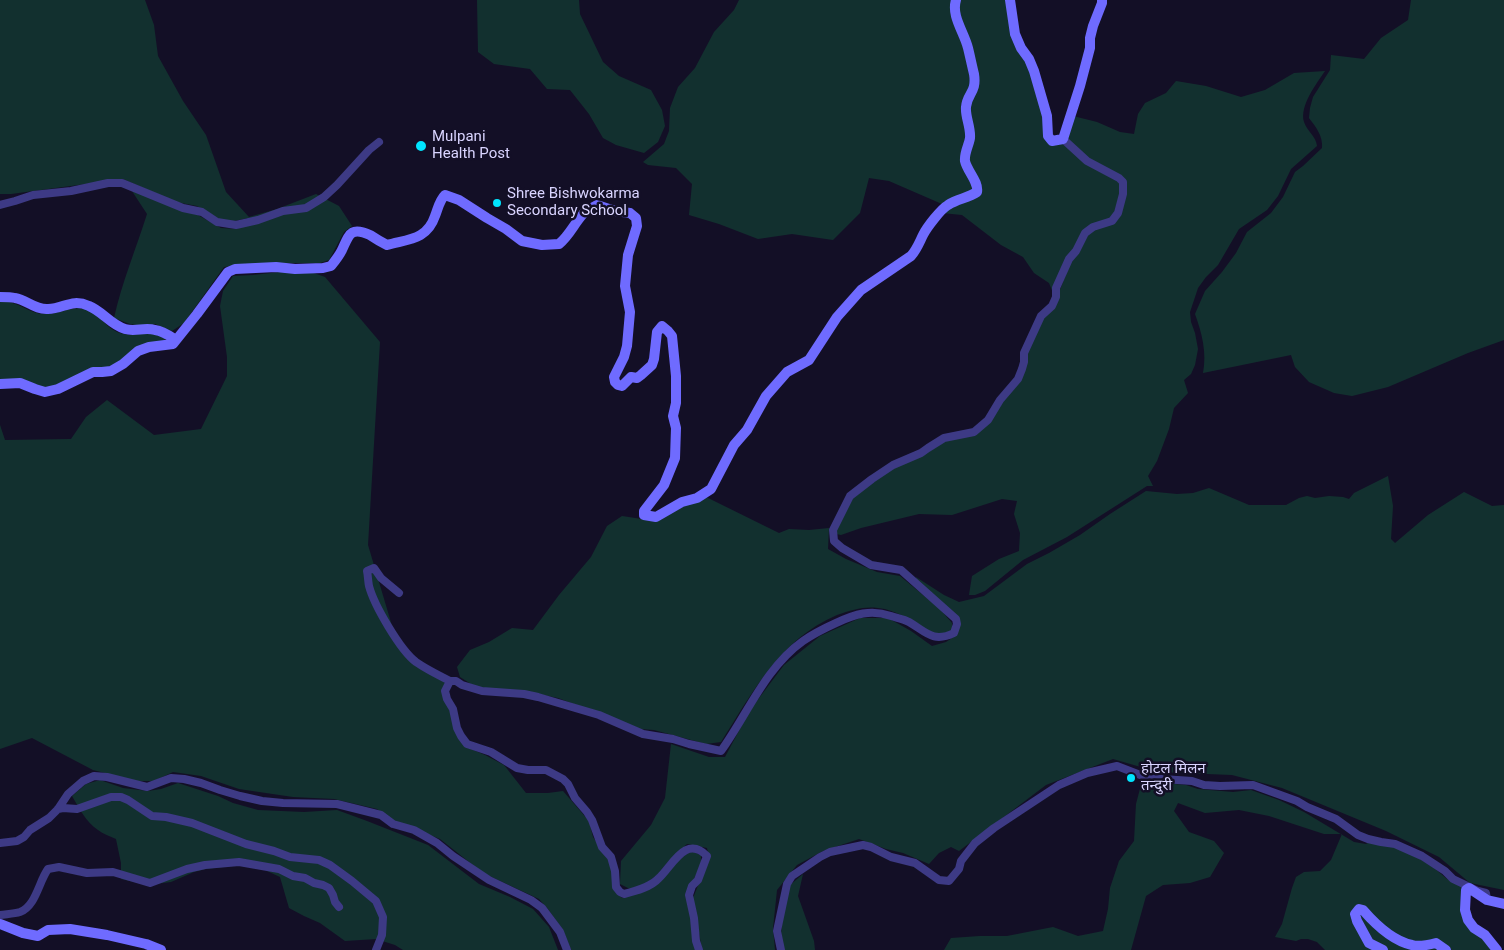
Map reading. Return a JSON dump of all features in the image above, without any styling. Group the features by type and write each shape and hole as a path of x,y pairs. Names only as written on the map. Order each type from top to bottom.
{"street":[{"path":"0,384 20,383 45,392 58,389 93,372 111,370 123,364 138,351 149,347 173,344 198,314 228,272 235,269 276,267 295,269 331,266 342,250 346,239 351,232 355,231 369,235 387,245 418,238 434,219 441,198 445,196 460,200 522,241 542,245 559,244 569,234 584,212 597,205 615,211 630,213 636,218 637,226 630,245 624,286 630,312 627,346 614,377 615,382 622,386 632,377 637,378 647,371 654,359 657,332 662,326 672,336 676,376 674,416 676,428 675,458 664,485 644,511 644,515 656,517 682,502 697,498 711,489 734,445 747,430 766,396 787,372 809,360 846,305 861,290 912,256 928,227 940,211 955,201 972,196 977,192 978,188 965,160 970,138 966,107 969,98 974,92 975,83 968,49 955,13 954,6 956,0"},
{"path":"1010,0 1015,34 1020,48 1029,59 1047,116 1048,136 1052,141 1063,139"},
{"path":"1063,139 1080,86 1090,48 1090,38 1102,0"},
{"path":"400,593 381,578 374,568 368,570 369,586 393,635 415,661 450,681 456,681 462,685 482,691 538,697 599,715 643,734 721,751 768,678 785,657 802,641 817,632 860,613 879,612 907,621 933,637 945,637 954,633 957,624 956,619 916,582 901,570 871,565 850,553 834,541 833,530 850,496 872,479 893,465 922,453 944,438 974,432 988,420 1000,400 1018,379 1024,362 1024,353 1041,316 1052,306 1056,297 1056,288 1069,259 1085,233 1093,227 1112,221 1118,213 1121,204 1123,182 1087,161 1063,139"},
{"path":"0,205 33,195 71,191 108,183 122,183 184,208 202,212 217,222 236,225 258,220 282,211 306,208 324,197 379,142"},
{"path":"0,297 15,298 47,310 65,304 84,304 92,307 124,329 137,331 155,329 176,340"},
{"path":"450,681 445,691 447,699 453,708 457,728 468,744 490,752 517,768 546,770 563,779 568,784 575,798 592,820 602,847 611,857 615,871 616,886 620,892 624,894 650,886 688,849 700,850 707,856 702,872 692,886 689,896 699,950"},
{"path":"781,950 777,931 787,884 792,876 820,857 830,852 862,845 872,847 891,857 916,863 939,880 949,881 959,869 961,860 975,843 994,828 1059,785 1087,773 1117,766 1148,778 1192,781 1212,786 1254,785 1336,819 1358,835 1368,839 1395,844 1422,856 1445,870 1453,879 1486,893 1486,900"},
{"path":"0,843 17,841 24,837 30,830 49,818 68,794 83,781 94,776 107,777 147,787 171,778 184,779 201,782 220,790 262,801 292,804 337,804 381,815 393,824 414,830 437,843 489,880 531,900 542,908 560,932 567,950"},
{"path":"58,809 77,809 111,796 121,797 152,816 192,823 246,844 290,857 319,860 342,873 376,901 383,917 382,935 376,950"},
{"path":"0,914 21,912 26,908 36,894 48,868 59,867 87,873 113,872 150,883 187,869 205,865 239,862 279,869 323,885 329,888 339,907"},
{"path":"1497,950 1485,935 1468,920 1465,910 1467,888 1486,900 1504,904"},
{"path":"1383,950 1369,943 1357,921 1355,914 1359,909 1363,910 1382,929 1397,939 1412,945 1436,944 1446,950"},
{"path":"0,924 23,933 38,936 48,930 70,929 146,944 161,950"}],"green space":[{"path":"0,0 145,0 154,25 158,56 183,101 206,135 226,192 249,217 277,209 316,194 339,206 352,226 344,232 329,260 320,263 263,263 224,267 184,323 172,331 155,324 143,326 130,324 114,318 147,214 130,188 196,214 221,228 237,229 248,218 230,222 217,219 197,206 176,202 123,179 0,194"},
{"path":"477,0 579,0 580,14 603,62 619,76 651,90 662,110 665,126 658,142 644,153 616,145 603,138 589,114 570,90 547,89 530,69 494,64 478,52"},
{"path":"739,0 951,0 952,18 965,52 971,85 967,130 961,157 974,192 942,204 889,181 869,178 860,213 833,240 792,234 758,239 689,215 692,184 676,168 648,165 643,162 664,144 669,131 670,108 678,87 695,68 714,32 734,10"},
{"path":"959,0 1006,0 1041,103 1046,138 1065,143 1120,182 1121,191 1114,214 1107,220 1092,225 1053,293 1049,283 1034,273 1023,257 1001,245 962,215 942,213 950,207 974,199 968,161 968,107 976,91 960,21"},
{"path":"1411,0 1504,0 1504,340 1388,387 1352,396 1334,393 1309,382 1295,367 1291,355 1203,373 1203,343 1195,314 1205,291 1236,253 1247,232 1271,213 1283,197 1295,172 1322,148 1320,136 1309,118 1313,97 1330,70 1331,55 1364,59 1381,38 1408,20"},
{"path":"1325,71 1306,102 1303,116 1305,125 1315,139 1317,146 1291,169 1278,196 1267,210 1239,229 1218,265 1198,288 1190,312 1198,349 1195,365 1191,374 1184,380 1188,393 1174,408 1169,429 1157,461 1148,476 1153,486 1147,486 1067,537 1023,560 985,591 975,595 969,595 972,576 999,559 1019,551 1020,533 1014,514 1017,501 1002,499 952,515 919,514 861,528 841,535 836,534 837,526 853,498 892,468 947,439 971,435 1007,395 1044,317 1059,292 1071,262 1085,238 1094,229 1113,223 1126,184 1089,159 1067,140 1073,116 1097,122 1120,132 1134,134 1138,114 1145,103 1166,93 1176,81 1206,86 1241,97 1265,90 1294,73"},
{"path":"280,272 311,272 325,277 380,342 368,545 398,646 447,683 448,707 466,747 504,765 526,793 563,791 589,821 593,837 608,858 612,871 614,890 622,898 631,895 691,851 701,855 701,865 686,895 697,950 571,950 563,930 539,899 483,873 440,839 392,820 377,809 334,799 293,797 239,789 201,776 173,772 154,781 137,781 93,770 32,738 0,749 0,425 5,440 71,439 86,417 107,400 154,435 201,429 227,376 227,357 220,306 223,291 233,276"},
{"path":"0,301 44,314 83,308 93,312 117,332 123,334 153,334 165,339 164,342 119,363 53,386 38,388 0,380"},
{"path":"1388,476 1393,506 1391,539 1395,543 1428,515 1464,492 1492,506 1504,505 1504,890 1470,883 1439,857 1386,831 1282,788 1232,775 1158,772 1113,759 1046,785 959,851 951,847 939,853 929,864 903,853 859,839 823,851 797,865 777,890 773,928 775,950 702,950 693,898 709,858 707,848 687,844 657,875 645,884 630,889 620,884 621,861 651,825 665,798 671,744 709,757 725,757 750,710 784,665 820,636 860,618 888,618 932,646 946,642 958,634 958,620 917,581 916,577 959,602 984,596 1027,564 1080,535 1146,491 1177,494 1193,493 1209,488 1249,505 1286,505 1307,496 1315,498 1343,497 1349,499 1354,493"},
{"path":"704,496 779,533 789,529 829,528 828,549 877,572 900,576 940,609 952,623 952,631 936,634 922,628 902,615 872,607 837,615 799,638 783,653 756,686 721,742 706,744 654,730 640,729 558,698 538,694 487,690 471,684 460,677 457,667 470,650 489,642 512,628 533,630 591,557 607,526 622,516 655,521"},
{"path":"100,780 123,788 148,791 178,783 258,810 304,812 337,810 367,821 428,845 479,884 533,909 549,927 558,950 403,950 395,945 376,939 345,941 320,923 289,908 280,877 252,864 206,869 171,882 147,885 121,879 121,863 116,839 94,827 72,796 86,784"},
{"path":"1162,783 1233,792 1251,790 1304,812 1341,834 1324,834 1269,816 1239,810 1205,813 1178,803 1174,811 1189,832 1214,841 1224,853 1210,877 1190,883 1163,885 1146,896 1131,950 944,950 951,938 1007,936 1053,927 1078,936 1103,931 1110,888 1119,861 1134,841 1136,804 1141,785"},
{"path":"1342,835 1354,842 1366,844 1376,838 1415,856 1433,867 1447,879 1465,888 1463,908 1494,950 1450,950 1401,939 1366,911 1352,914 1380,950 1325,950 1317,942 1308,939 1296,941 1275,937 1282,924 1296,877 1304,872 1320,871 1331,860"},
{"path":"803,874 798,896 814,941 815,950 784,950 781,934 783,914 790,885"},
{"path":"1359,913 1395,941 1437,947 1442,950 1386,950 1370,941"}],"place":[{"name":"Mulpani Health Post","path":"421,146"},
{"name":"Shree Bishwokarma Secondary School","path":"497,203"},
{"name":"होटल मिलन तन्दुरी","path":"1131,778"}]}
